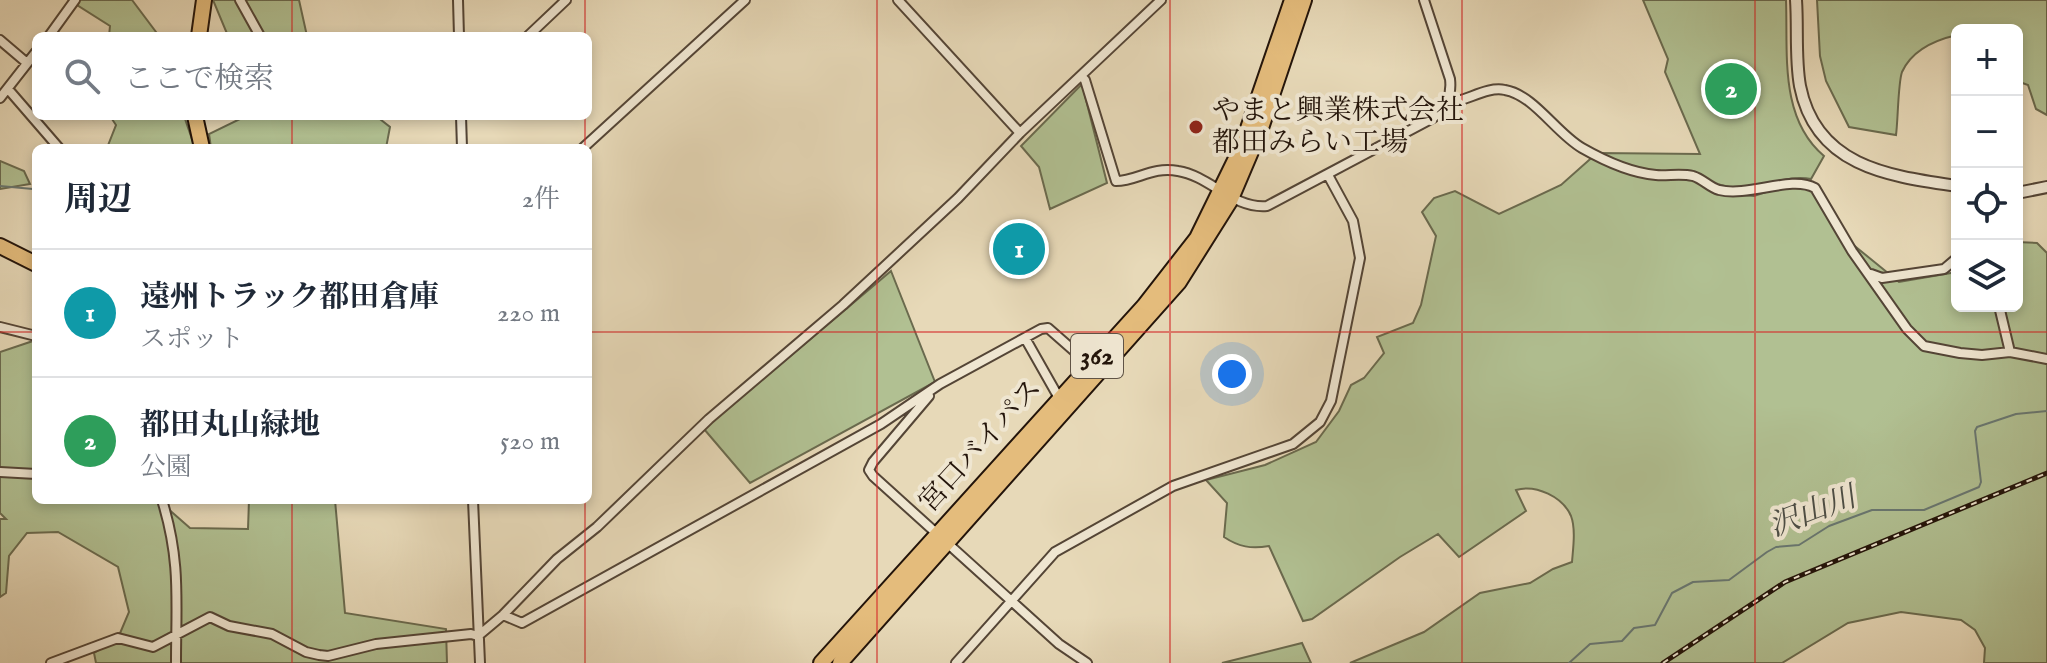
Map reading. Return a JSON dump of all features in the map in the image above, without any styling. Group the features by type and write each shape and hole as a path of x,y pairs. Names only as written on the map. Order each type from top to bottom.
{"highway":[{"path":"200,32 204,0"},
{"name":"宮口バイパス","path":"840,663 1059,398 1149,301 1227,194 1292,0"},
{"name":"宮口バイパス","path":"821,663 942,539 1179,282 1261,128 1304,0"},
{"path":"196,120 201,144"},
{"path":"0,246 32,262"}],"street":[{"path":"52,32 75,0"},
{"path":"240,0 258,32"},
{"path":"458,0 459,32"},
{"path":"532,32 566,0"},
{"path":"587,144 745,0"},
{"path":"898,0 1020,133"},
{"path":"1081,76 1085,80 1116,181 1154,170 1172,170 1191,174 1255,206 1267,206 1433,118 1447,103 1451,87 1448,71 1424,0"},
{"path":"1796,0 1801,89 1807,110 1825,138 1843,154 1871,170 1951,185"},
{"path":"478,636 709,419 843,305 958,198 1155,2"},
{"path":"0,40 27,63"},
{"path":"0,98 32,57"},
{"path":"8,89 32,117"},
{"path":"1447,103 1493,90 1508,90 1530,102 1573,143 1642,172 1691,176 1724,191 1761,190 1801,182 1810,185 1815,188 1852,251 1907,329 1924,346 1971,354 2010,352 2047,359"},
{"path":"35,120 56,144"},
{"path":"461,120 462,144"},
{"path":"956,663 1055,552 1173,486 1293,444 1320,422 1331,401 1360,258 1353,221 1328,175"},
{"path":"2023,192 2047,187"},
{"path":"1870,273 1882,278 1944,269 1951,263"},
{"path":"2000,312 2010,352"},
{"path":"0,327 32,335"},
{"path":"503,615 522,623 881,424 937,386 1041,329 1048,328 1089,364"},
{"path":"1025,338 1059,398"},
{"path":"937,386 869,470 1011,602 1067,651 1087,663"},
{"path":"0,472 32,474"},
{"path":"163,504 175,548 178,585 176,663"},
{"path":"473,504 480,663"},
{"path":"51,663 118,638 153,647 210,617 237,628 272,634 306,652 328,656 376,644 471,634 478,636"}],"green space":[{"path":"69,0 132,0 156,32 109,32 110,26"},
{"path":"213,0 299,0 306,32 226,32"},
{"path":"1643,0 1786,0 1787,63 1793,104 1799,123 1824,156 1811,179 1790,179 1745,187 1721,185 1725,194 1754,196 1790,184 1812,187 1851,243 1899,282 1951,273 1951,312 2023,312 2023,242 2037,243 2047,253 2047,663 1984,663 1985,648 1975,630 1961,620 1901,612 1848,623 1782,663 1350,663 1424,632 1480,593 1530,583 1572,562 1573,527 1567,509 1555,498 1540,491 1516,490 1526,511 1459,557 1438,534 1312,619 1303,621 1269,546 1245,546 1224,537 1227,503 1206,480 1265,465 1316,442 1339,411 1351,385 1364,378 1384,353 1377,337 1413,323 1421,305 1436,236 1422,212 1434,198 1455,191 1499,214 1561,185 1597,153 1700,154 1665,72 1668,59"},
{"path":"1817,0 2047,0 2047,115 2036,109 2028,85 2023,83 2023,24 1951,24 1951,37 1925,47 1912,58 1902,72 1896,135 1849,127 1826,81 1820,56"},
{"path":"1082,84 1107,183 1050,209 1039,167 1021,146"},
{"path":"113,120 185,120 194,144 109,144 116,125"},
{"path":"238,120 381,120 390,127 387,144 210,144 209,134"},
{"path":"0,161 24,171 30,184 0,189"},
{"path":"891,271 935,382 750,483 704,429"},
{"path":"32,341 32,504 163,504 190,528 248,529 249,504 335,504 345,613 446,629 447,663 96,663 94,653 118,638 129,612 118,567 58,532 27,533 9,556 6,593 0,597 0,519 6,519 0,513 0,352"},
{"path":"1302,643 1311,663 1222,663"}],"waterway":[{"path":"0,186 32,189"},
{"name":"沢山川","path":"1569,663 1590,644 1622,641 1634,628 1655,625 1672,593 1693,582 1729,580 1776,547 1799,545 1829,526 1872,510 1924,510 1979,487 1977,427 2016,414 2047,411"}],"railway":[{"path":"1663,663 1785,582 2047,473"}],"place":[{"name":"都田丸山緑地","path":"1731,89"},
{"name":"やまと興業株式会社 都田みらい工場","path":"1196,127"},
{"name":"遠州トラック都田倉庫","path":"1019,249"}]}
